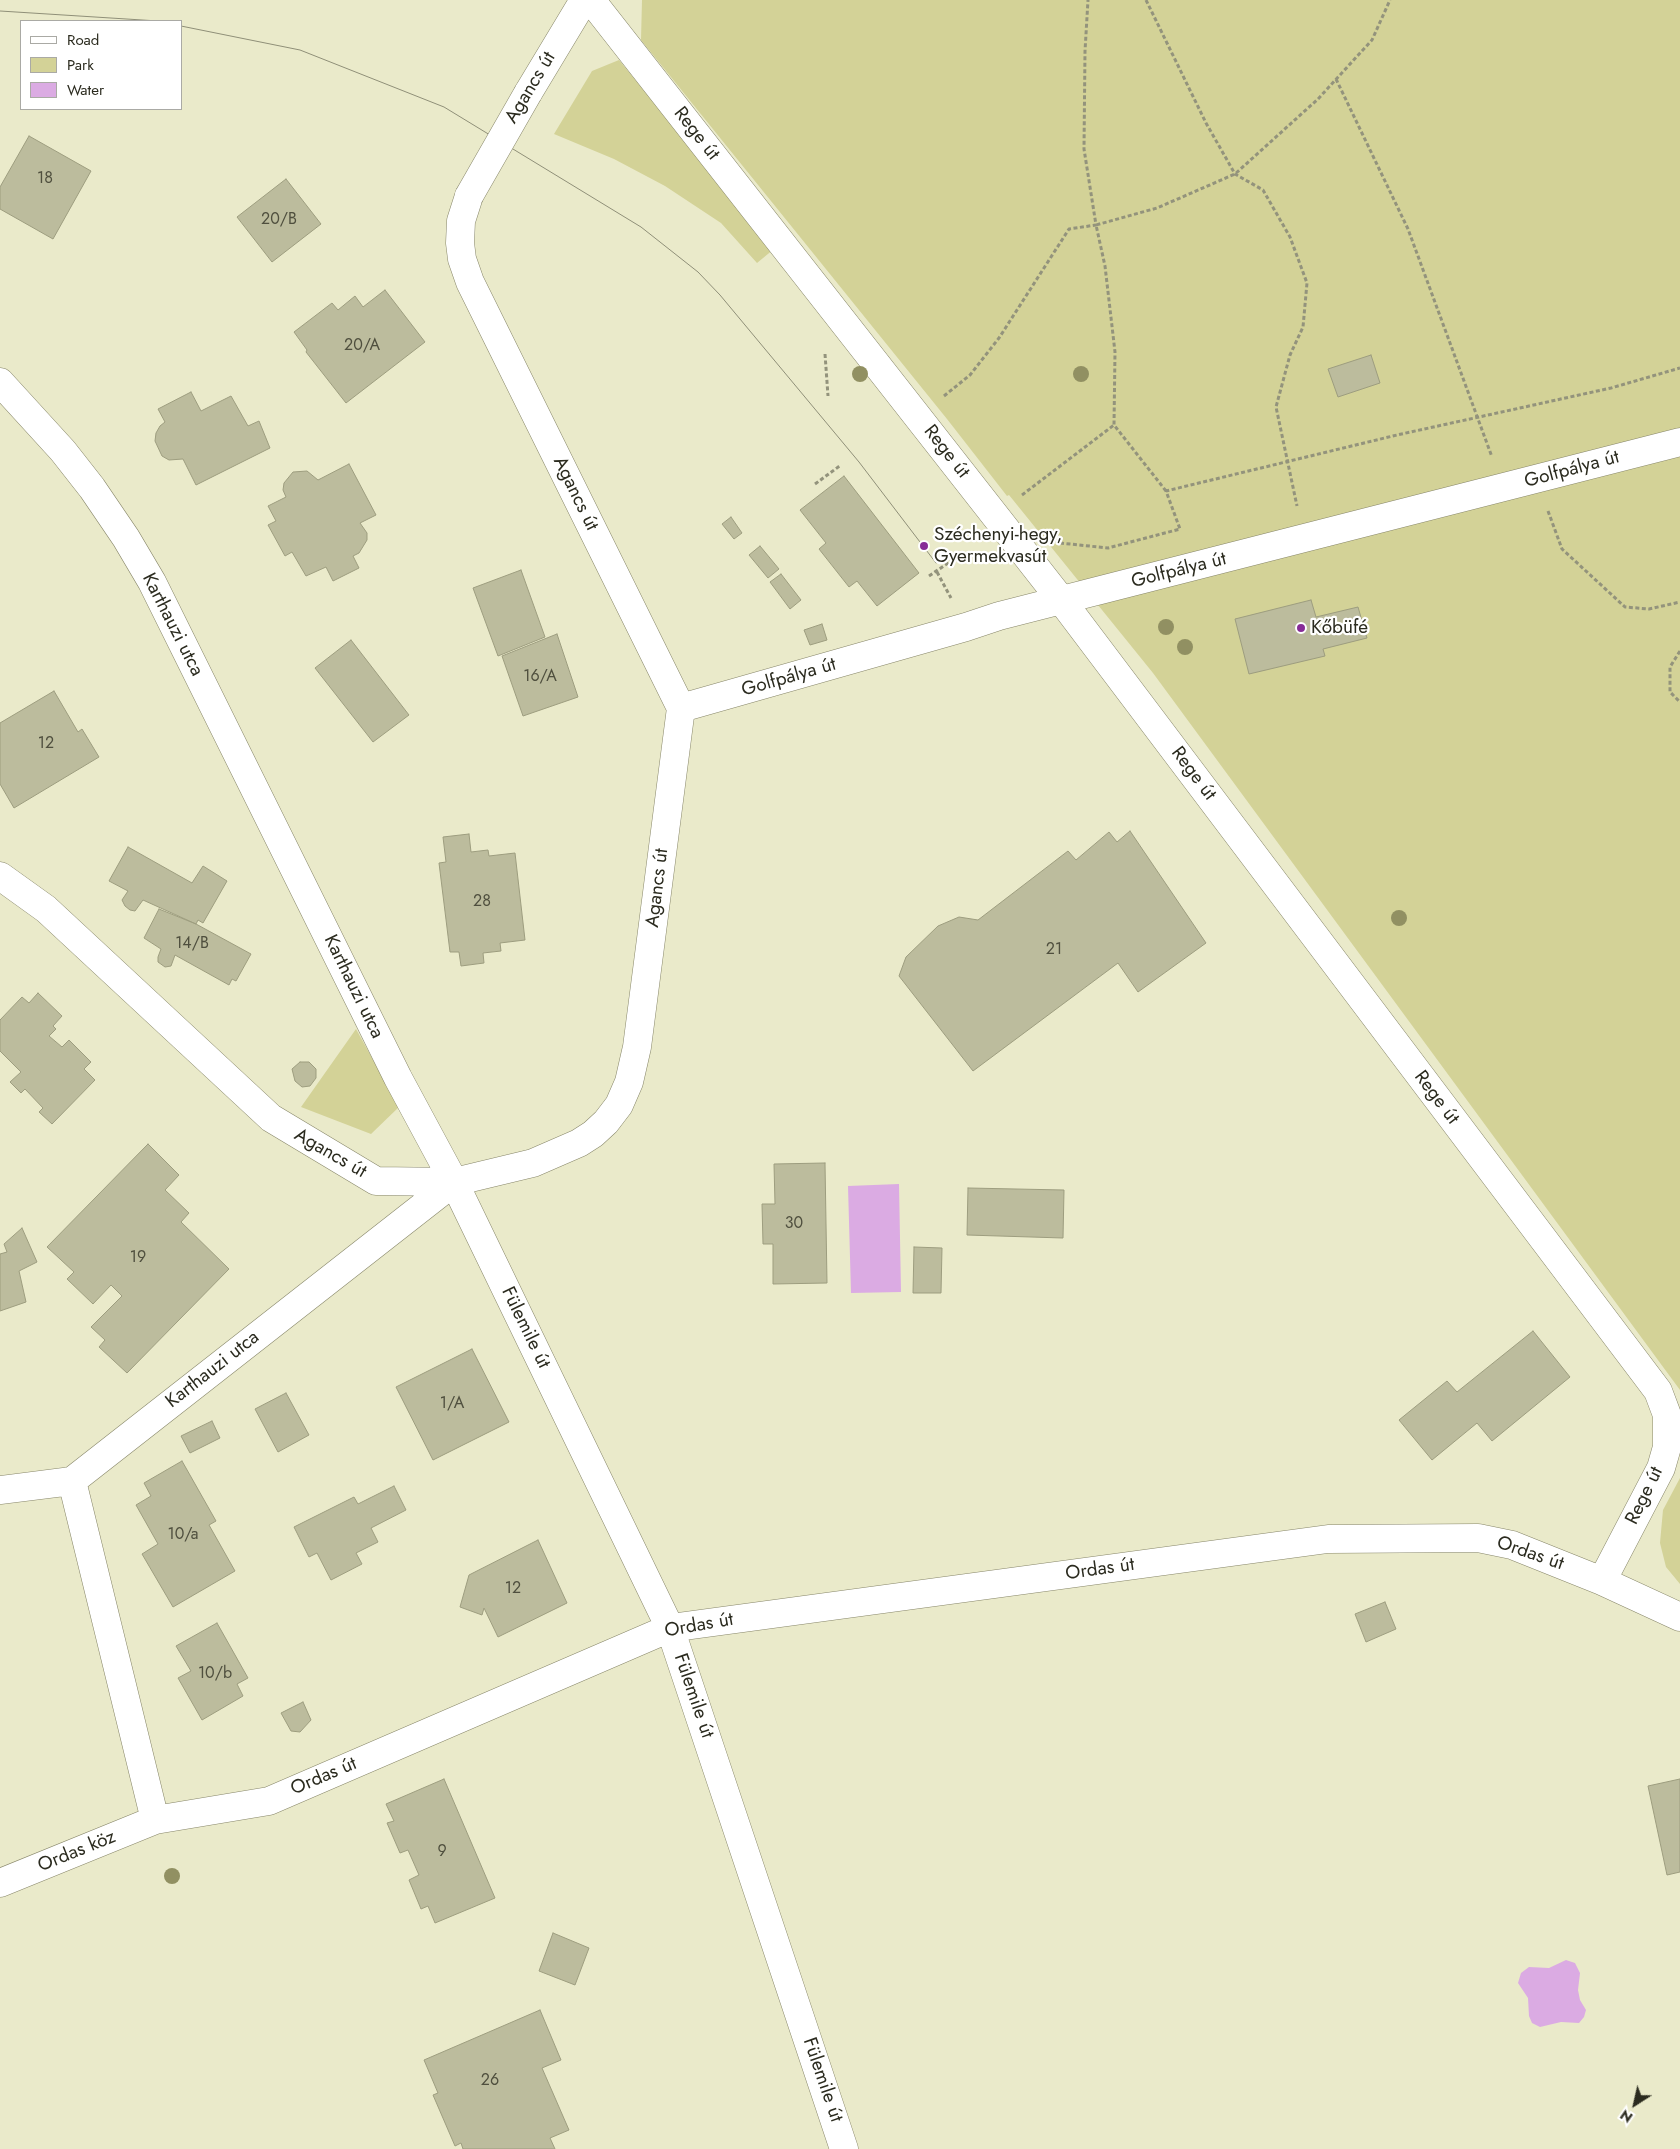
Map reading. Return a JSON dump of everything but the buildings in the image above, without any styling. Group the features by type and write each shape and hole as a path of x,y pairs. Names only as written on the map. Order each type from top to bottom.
{"street":[{"name":"Agancs út","path":"0,876 46,910 271,1118 376,1181 454,1182 533,1163 579,1143 606,1122 619,1105 629,1082 637,1047 682,708 470,282 462,259 460,243 461,221 469,196 584,0"},
{"name":"Rege út","path":"591,0 1062,601 1658,1391 1667,1415 1667,1447 1661,1468 1602,1581"},
{"name":"Karthauzi utca","path":"0,382 63,451 92,488 126,538 152,582 398,1078 454,1182 72,1481"},
{"name":"Golfpálya út","path":"682,708 966,627 998,616 1680,442"},
{"name":"Fülemile út","path":"454,1182 670,1628 844,2149"},
{"path":"0,1490 72,1481 155,1820"},
{"name":"Ordas út","path":"155,1820 269,1801 670,1628 1328,1539 1478,1538 1512,1545 1602,1581 1680,1617"},
{"name":"Ordas köz","path":"0,1883 155,1820"}],"path":[{"path":"1014,539 1108,548 1180,529 1166,491 1114,425 1115,352 1105,266 1096,225 1084,149 1085,51 1088,0"},
{"path":"1146,0 1206,124 1235,174 1263,190 1290,237 1307,283 1303,327 1290,355 1276,408 1304,539"},
{"path":"919,417 970,375 999,338 1069,228 1096,225 1157,208 1235,174 1312,105 1372,40 1390,0"},
{"path":"1336,79 1408,229 1493,459 1499,489"},
{"path":"1166,491 1612,388 1680,368"},
{"path":"996,515 1114,425"},
{"path":"815,484 842,465"},
{"path":"1535,480 1562,549 1625,607 1649,609 1680,602"},
{"path":"929,576 954,559"},
{"path":"1680,652 1670,667 1670,692 1680,702"}],"green space":[{"path":"642,0 1680,0 1680,1390 1153,673 1009,495 1007,496 641,40"},
{"path":"619,60 774,249 757,263 721,223 665,186 614,159 554,134 592,71"},
{"path":"356,1029 399,1107 371,1134 301,1107"},
{"path":"1680,1478 1680,1584 1666,1567 1660,1543 1663,1510"}],"water":[{"path":"899,1184 901,1292 851,1293 848,1186"},
{"path":"1566,1960 1575,1963 1580,1973 1578,1990 1580,2000 1586,2010 1584,2017 1579,2023 1561,2022 1540,2027 1532,2023 1529,2016 1528,1998 1518,1983 1521,1973 1529,1967 1549,1968"}],"tram line":[{"path":"0,11 142,20"},
{"path":"182,26 300,50 444,107 641,227 698,272 720,295 859,462 936,563"}],"place":[{"name":"Széchenyi-hegy, Gyermekvasút","path":"924,546"},
{"name":"Kőbüfé","path":"1301,628"}]}
